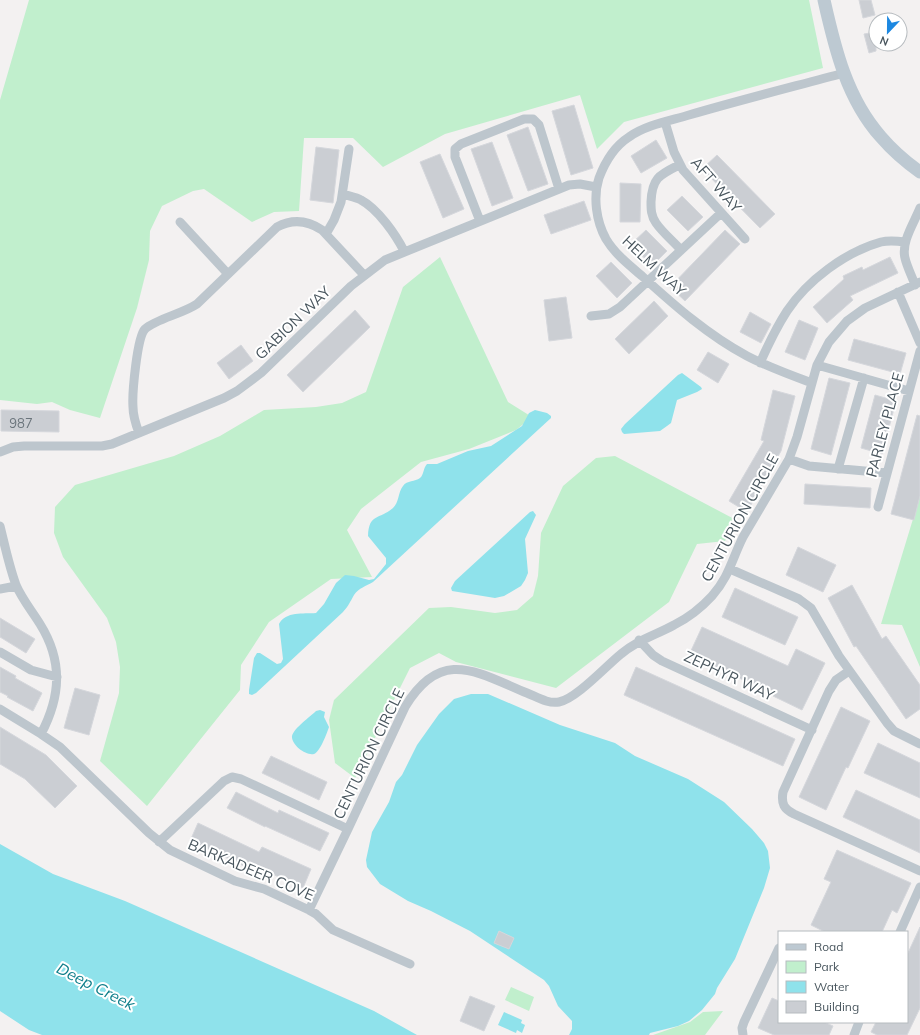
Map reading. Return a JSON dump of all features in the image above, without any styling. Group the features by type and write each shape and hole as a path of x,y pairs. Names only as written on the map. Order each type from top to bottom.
{"street":[{"path":"824,0 832,38 844,74 858,104 870,124 894,150 920,172"},
{"name":"HELM WAY","path":"812,383 760,363 698,326 619,255 606,238 600,225 597,213 596,187 604,166 618,146 641,130 711,108 844,74"},
{"path":"480,221 455,157 455,149 460,144 524,119 533,119 539,125 559,189"},
{"name":"AFT WAY","path":"665,122 679,165 745,239"},
{"path":"326,234 338,211 343,194 349,150"},
{"path":"679,165 659,177 654,183 651,209 655,222 681,250"},
{"name":"GABION WAY","path":"0,452 13,447 24,446 107,445 122,441 224,398 249,384 351,286 385,260 569,185 580,184 596,187"},
{"path":"343,194 368,204 390,228 404,251"},
{"path":"918,284 905,259 904,251 906,242 920,208"},
{"path":"591,316 609,314 614,311 721,213"},
{"path":"180,222 228,274"},
{"path":"139,433 132,408 132,396 142,332 150,325 189,309 197,304 277,227 283,224 296,222 303,222 316,226 326,234 364,275"},
{"path":"760,363 773,334 788,310 797,298 819,276 843,259 882,242 906,242"},
{"name":"CENTURION CIRCLE","path":"309,910 405,706 412,694 421,684 429,678 449,670 462,669 482,674 546,701 560,702 578,692 622,652 639,640 673,626 698,609 720,587 730,569 737,549 789,459 797,437 817,365 829,342 847,321 865,308 918,284"},
{"path":"898,292 920,343"},
{"name":"PARLEY PLACE","path":"878,507 920,351"},
{"path":"817,365 909,390"},
{"path":"838,469 864,378"},
{"path":"789,459 809,466 887,473"},
{"path":"0,526 16,586 47,638 55,661 57,677 53,707 41,734"},
{"path":"730,569 806,603 815,613 849,671 887,723 894,731 920,744"},
{"path":"0,589 16,586"},
{"name":"ZEPHYR WAY","path":"639,640 653,655 662,661 812,730"},
{"path":"0,652 32,670 57,677"},
{"path":"849,671 836,680 832,685 783,792 783,805 794,814 920,871"},
{"name":"BARKADEER COVE","path":"0,709 41,734 60,748 159,842 182,856 234,881 264,890 309,910 316,914 333,930 410,964"},
{"path":"159,842 224,781 232,777 241,779 348,829"},
{"path":"900,931 920,887"},
{"path":"743,1035 742,1028 744,1022 778,950"},
{"path":"854,1035 859,1023"}],"green space":[{"path":"29,0 809,0 823,68 624,122 597,149 580,95 445,134 383,167 353,138 304,138 299,211 274,212 252,222 204,189 193,191 162,206 150,231 149,260 137,308 100,418 70,410 52,402 37,404 0,400 0,100"},
{"path":"440,257 508,402 532,417 516,430 469,449 421,462 361,509 347,530 372,577 331,579 269,622 241,665 240,690 147,806 100,761 119,693 120,667 116,642 107,618 63,557 54,533 55,507 75,485 174,456 220,436 264,410 316,407 342,403 366,392 403,287"},
{"path":"615,456 738,521 725,541 697,544 669,602 556,688 456,662 439,653 410,668 355,778 335,763 329,720 334,700 429,608 451,607 495,613 517,610 533,596 538,576 541,533 563,486 596,458"},
{"path":"920,496 920,667 902,625 881,624"},
{"path":"511,987 534,997 529,1011 505,1000"},
{"path":"723,1011 705,1035 653,1035 690,1022 703,1012"}],"water":[{"path":"682,373 702,389 677,400 671,423 660,431 624,434 621,429 625,424"},
{"path":"535,410 547,413 551,416 551,418 373,582 358,591 343,612 256,693 252,695 249,694 254,658 257,653 260,653 277,664 281,663 283,659 279,624 282,620 290,615 316,613 324,604 336,583 345,575 369,580 374,579 386,564 386,558 368,536 370,524 373,520 388,512 395,506 401,488 405,484 420,478 427,464 437,464 468,451 491,446 522,426 529,413"},
{"path":"533,511 536,515 525,539 528,573 521,586 504,596 495,598 452,591 451,588 455,581 530,512"},
{"path":"471,694 488,694 560,725 615,743 635,756 688,779 724,802 764,843 768,851 770,868 764,888 735,959 717,988 715,994 702,1010 689,1021 678,1026 650,1033 649,1035 569,1035 572,1029 572,1021 558,1006 549,986 544,980 470,931 408,901 380,884 367,867 366,860 372,832 389,802 396,782 402,775 417,745 439,714 454,699"},
{"path":"320,710 325,712 324,717 329,727 323,742 319,750 314,754 303,752 294,743 292,739 293,733 316,711"},
{"name":"Deep Creek","path":"0,844 53,874 125,901 374,1011 417,1035 42,1035 29,1030 0,1011"},
{"path":"504,1012 522,1020 521,1023 525,1025 522,1033 517,1030 516,1033 498,1025"}],"building":[{"path":"859,0 871,0 874,12 868,12 868,17 863,18"},
{"path":"868,33 868,49 864,34"},
{"path":"574,105 593,168 571,175 552,111"},
{"path":"528,127 548,184 528,191 507,135"},
{"path":"656,140 667,158 641,173 631,156"},
{"path":"492,142 513,198 492,206 471,149"},
{"path":"316,147 339,150 333,203 310,200"},
{"path":"440,154 464,209 443,218 420,162"},
{"path":"717,155 775,214 760,228 702,169"},
{"path":"620,183 641,184 640,222 620,222"},
{"path":"682,196 703,217 688,231 667,210"},
{"path":"584,201 591,220 551,234 544,215"},
{"path":"646,230 667,251 652,266 631,244"},
{"path":"725,230 740,244 685,301 670,287"},
{"path":"890,257 898,273 850,296 853,300 827,323 813,307 844,279 843,276 862,267 863,270"},
{"path":"611,262 632,283 617,298 596,276"},
{"path":"566,297 572,338 549,341 544,300"},
{"path":"654,301 668,316 629,354 615,339"},
{"path":"355,310 370,327 303,392 287,375"},
{"path":"750,312 771,324 761,343 740,332"},
{"path":"799,320 818,328 805,360 785,352"},
{"path":"854,339 906,353 900,374 848,360"},
{"path":"241,345 253,361 229,379 217,363"},
{"path":"708,352 729,364 718,383 697,370"},
{"path":"829,378 850,383 831,455 811,449"},
{"path":"773,390 795,396 781,451 747,512 729,501 764,441 761,440"},
{"path":"875,395 896,401 882,454 861,448"},
{"path":"1,410 59,411 59,432 1,431"},
{"path":"917,415 920,416 920,496 914,520 891,514"},
{"path":"805,484 871,488 870,508 804,504"},
{"path":"798,547 836,565 823,592 786,575"},
{"path":"852,585 882,639 886,636 920,685 920,709 906,719 856,646 854,647 828,598"},
{"path":"735,588 798,617 785,645 722,617"},
{"path":"0,618 35,639 26,653 0,637"},
{"path":"702,627 788,666 796,649 825,663 802,710 773,696 774,694 689,655"},
{"path":"0,667 16,676 15,678 42,693 33,711 0,692"},
{"path":"636,667 795,739 783,766 624,695"},
{"path":"75,688 100,695 89,735 64,728"},
{"path":"841,707 870,721 826,810 799,797"},
{"path":"0,727 46,755 77,786 55,808 25,779 0,764"},
{"path":"878,743 920,763 920,798 864,773"},
{"path":"271,756 327,782 319,800 262,773"},
{"path":"856,790 920,820 920,853 843,817"},
{"path":"236,792 278,813 279,810 329,833 320,851 265,827 227,808"},
{"path":"198,823 259,852 262,847 311,869 303,888 248,863 246,867 190,841"},
{"path":"837,850 911,883 897,913 892,910 882,931 823,931 811,925 831,882 824,879"},
{"path":"920,927 920,1008 907,1035 877,1035 871,1032 876,1023 908,1023 908,953"},
{"path":"499,931 514,938 509,949 494,943"},
{"path":"470,996 495,1006 484,1031 460,1021"},
{"path":"772,998 778,1001 778,1023 826,1023 833,1026 829,1035 774,1035 758,1028"}]}
